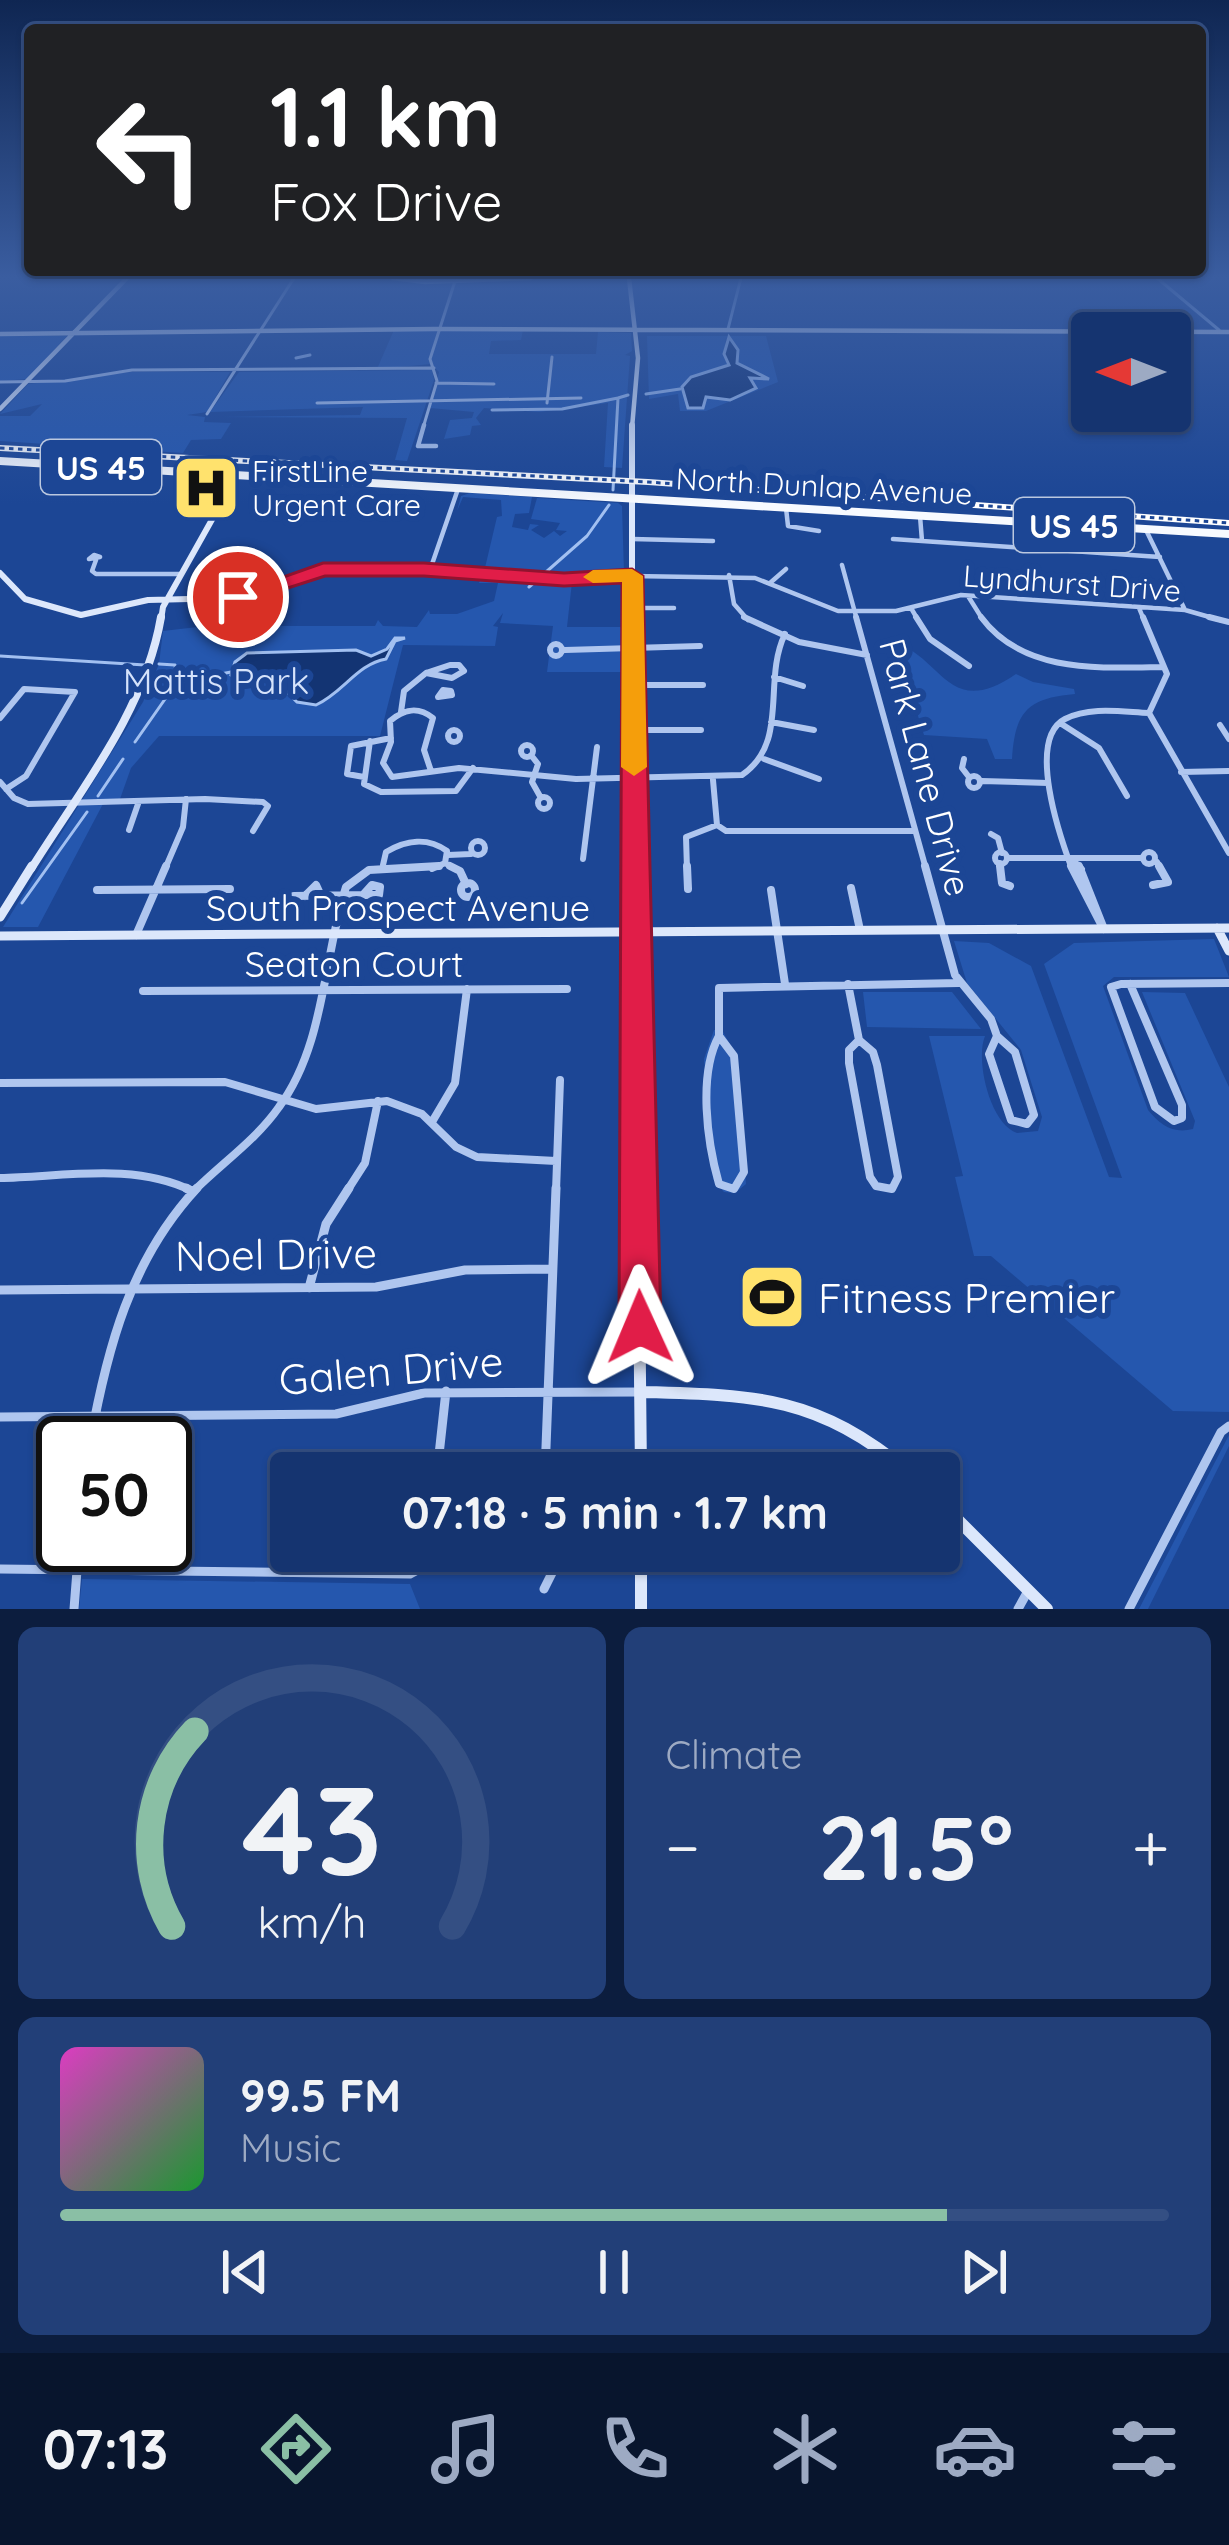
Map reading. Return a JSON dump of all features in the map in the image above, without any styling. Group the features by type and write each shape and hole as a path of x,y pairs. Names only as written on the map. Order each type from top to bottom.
{"main road":[{"name":"US 45","path":"0,461 631,498"},
{"name":"North Dunlap Avenue","path":"631,498 1229,534"}],"street":[{"path":"0,409 54,353"},
{"path":"207,415 246,353"},
{"path":"432,353 436,383 418,446 436,446"},
{"path":"637,353 631,498 641,1452"},
{"path":"547,403 552,357"},
{"path":"0,382 125,371 434,368"},
{"path":"436,383 482,383"},
{"path":"317,403 547,403 581,398"},
{"path":"0,917 140,695 167,600 237,475"},
{"path":"430,570 458,489"},
{"path":"787,508 791,528 819,531"},
{"path":"920,516 922,541"},
{"path":"1146,530 1185,610"},
{"path":"632,539 712,541"},
{"path":"893,539 1160,557"},
{"path":"97,560 92,571 96,574 181,574"},
{"name":"Park Lane Drive","path":"842,566 959,983 992,1019 997,1036 1015,1052 1034,1114 1027,1124 1011,1120 1005,1110 989,1054 997,1036"},
{"path":"0,572 22,597 68,614 103,613 140,602 238,597 323,569 534,578 632,576"},
{"path":"770,583 786,569"},
{"path":"729,575 740,612 832,651 867,655"},
{"name":"Lyndhurst Drive","path":"632,576 729,575 770,583 818,606 855,611 911,608 944,596 968,596 1185,610 1229,622"},
{"path":"968,596 987,627 1046,662 1070,668 1164,667"},
{"path":"1139,607 1166,682 1149,703 1148,712 1229,853"},
{"path":"633,608 674,608"},
{"path":"911,608 930,639 968,666"},
{"path":"441,698 426,712 401,712 390,721 391,738 382,768 392,777 473,768 590,779 742,776 764,759 777,646 785,634"},
{"path":"566,650 700,646"},
{"path":"401,712 404,691 425,673 437,664 459,665 464,670 452,678 425,673"},
{"path":"774,677 803,686"},
{"path":"634,685 703,685"},
{"path":"0,718 19,692 63,688 75,692 26,776 3,786 21,802 262,802 268,809 253,831"},
{"path":"426,712 435,721 424,750 431,771"},
{"path":"1103,929 1082,893 1051,807 1047,740 1060,722 1076,715 1148,712"},
{"path":"771,722 814,730"},
{"path":"1060,722 1099,748 1127,796"},
{"path":"1220,725 1229,739"},
{"path":"634,730 701,730"},
{"path":"431,733 446,735"},
{"path":"364,777 348,777 347,760 354,743 391,738"},
{"path":"370,741 364,784 381,793 404,789 450,794 465,786 473,768"},
{"path":"584,859 597,747"},
{"path":"531,754 538,764 533,775 541,798"},
{"path":"764,759 819,779"},
{"path":"964,759 962,768 969,777 982,782 1048,783"},
{"path":"1181,772 1229,771"},
{"path":"404,789 406,778"},
{"path":"713,780 717,825"},
{"path":"136,935 186,821 186,799"},
{"path":"129,830 138,804"},
{"path":"688,889 686,837 717,825 730,832 915,831"},
{"path":"991,834 998,838 1004,858 1000,878 1010,886"},
{"path":"383,865 386,852 398,844 436,843 466,884"},
{"path":"1004,858 1142,858 1144,852 1150,853 1168,882 1153,885"},
{"path":"94,1416 130,1289 163,1228 285,1101 300,1070 343,896 352,878 383,865 427,871 446,859 471,854"},
{"path":"1072,859 1092,892 1103,929"},
{"path":"851,888 860,930"},
{"path":"97,890 230,890"},
{"path":"771,890 784,984"},
{"path":"1082,893 1092,892"},
{"path":"294,896 363,896"},
{"path":"1216,928 1229,951"},
{"name":"South Prospect Avenue","path":"0,936 1229,928"},
{"path":"719,1036 734,1056 744,1172 742,1184 734,1189 718,1184 713,1164 707,1058 719,1036 719,988 959,983"},
{"path":"1130,984 1182,1106 1178,1120 1163,1117 1155,1107 1111,997 1114,984 1229,983"},
{"path":"848,984 859,1040 873,1052 877,1065 898,1178 892,1189 881,1189 870,1177 848,1053 859,1040"},
{"name":"Seaton Court","path":"143,991 566,988"},
{"path":"432,1123 455,1083 466,989"},
{"path":"546,1452 560,1080"},
{"path":"0,1083 225,1082 316,1109 377,1101 411,1108 456,1147 477,1157 556,1161"},
{"path":"309,1288 326,1224 365,1163 377,1101"},
{"path":"0,1178 146,1177 177,1182 193,1192"},
{"name":"Noel Drive","path":"0,1290 394,1285 465,1270 551,1269"},
{"path":"439,1452 446,1391"},
{"name":"Galen Drive","path":"94,1416 336,1414 446,1391 746,1394 792,1401 858,1431 884,1452"},
{"name":"Galen Drive","path":"0,1417 36,1417"},
{"path":"1130,1609 1221,1432 1229,1426"},
{"path":"960,1523 1047,1609"},
{"path":"0,1569 36,1570"},
{"path":"74,1609 77,1572"},
{"path":"188,1572 414,1572"},
{"path":"544,1589 552,1572"},
{"path":"641,1572 641,1609"},
{"path":"1018,1609 1028,1591"}],"green space":[{"path":"0,353 51,353 27,379 0,381"},
{"path":"384,353 628,353 622,468 604,467 608,403 539,412 484,408 476,418 481,425 472,426 470,435 444,439 450,420 472,418 474,412 430,408 439,372 431,364 377,369"},
{"path":"648,353 724,353 729,365 688,379 688,408 703,408 706,397 734,398 756,388 750,378 761,380 735,363 731,353 770,353 778,382 706,411 680,411 678,394 649,399"},
{"path":"432,370 434,380 407,461 395,460 407,418 221,417 360,415 363,407 210,412 239,372"},
{"path":"130,372 230,372 207,412 187,415 205,417 204,422 231,423 221,439 191,440 183,453 0,441 0,416 30,416 42,404 0,414 28,384"},
{"path":"461,496 532,497 529,513 515,514 512,527 528,530 530,524 539,525 531,530 544,538 554,531 560,536 567,531 556,530 560,523 531,519 537,498 618,503 622,506 624,573 575,577 484,572 497,517 502,516 501,500 463,497 457,511"},
{"name":"Mattis Park","path":"481,578 572,582 567,627 625,627 625,672 547,672 553,626 500,623 503,613 493,626 498,627 495,646 403,645 380,736 159,736 131,768 120,799 104,802 38,927 3,927 143,702 159,664 163,631 206,626 375,626 378,620 383,626 417,627 429,610 430,614 457,614 494,601 498,583 479,583"},
{"path":"895,642 961,689 994,687 1016,674 1074,689 1075,694 1045,699 1027,710 1016,730 1012,759 995,759 987,739 924,735"},
{"path":"1214,939 1229,977 1114,977 1103,986 1148,1110 1157,1120 1179,1130 1193,1129 1195,1121 1142,992 1185,993 1229,1087 1229,1412 1173,1411 991,1256 974,1256 955,1177 963,1176 929,1036 985,1036 982,1060 992,1105 1017,1133 1038,1131 1042,1117 1021,1050 967,983 954,941 989,943 1031,966 1109,1177 1122,1178 1044,964 1074,943"},
{"path":"863,992 952,992 981,1029 867,1027"},
{"path":"714,1030 722,1030 737,1057 746,1184 735,1193 724,1192 713,1179 704,1059"},
{"path":"1229,1435 1229,1446 1148,1609 1139,1609"},
{"path":"82,1579 410,1584 420,1609 79,1609"}],"shaded area":[{"path":"738,353 737,363 769,379 750,378 756,388 730,400 706,397 703,408 688,408 682,387 691,377 729,365 724,354"},
{"path":"395,638 405,638 395,641 386,659 367,667 316,705 297,702 274,679 243,683 231,675 235,662 247,653 356,650 371,656 387,649"}],"waterway":[{"path":"296,358 310,355"},
{"path":"646,394 680,389"},
{"path":"618,398 628,395"},
{"path":"492,410 562,409 618,398"},
{"path":"613,490 618,398"},
{"path":"529,587 587,536 609,505"},
{"path":"0,656 145,665"},
{"path":"135,742 177,682 175,665 159,664"},
{"path":"179,682 231,672"},
{"path":"98,796 123,759"},
{"path":"22,903 87,812"}],"railway":[{"path":"0,448 648,482 1229,523"}],"slow traffic":[{"path":"593,577 632,576 634,767"}],"place":[{"name":"FirstLine Urgent Care","path":"206,488"},
{"name":"Fitness Premier","path":"772,1297"}],"route":[{"path":"238,597 323,569 564,579 632,576 640,1327"}]}
